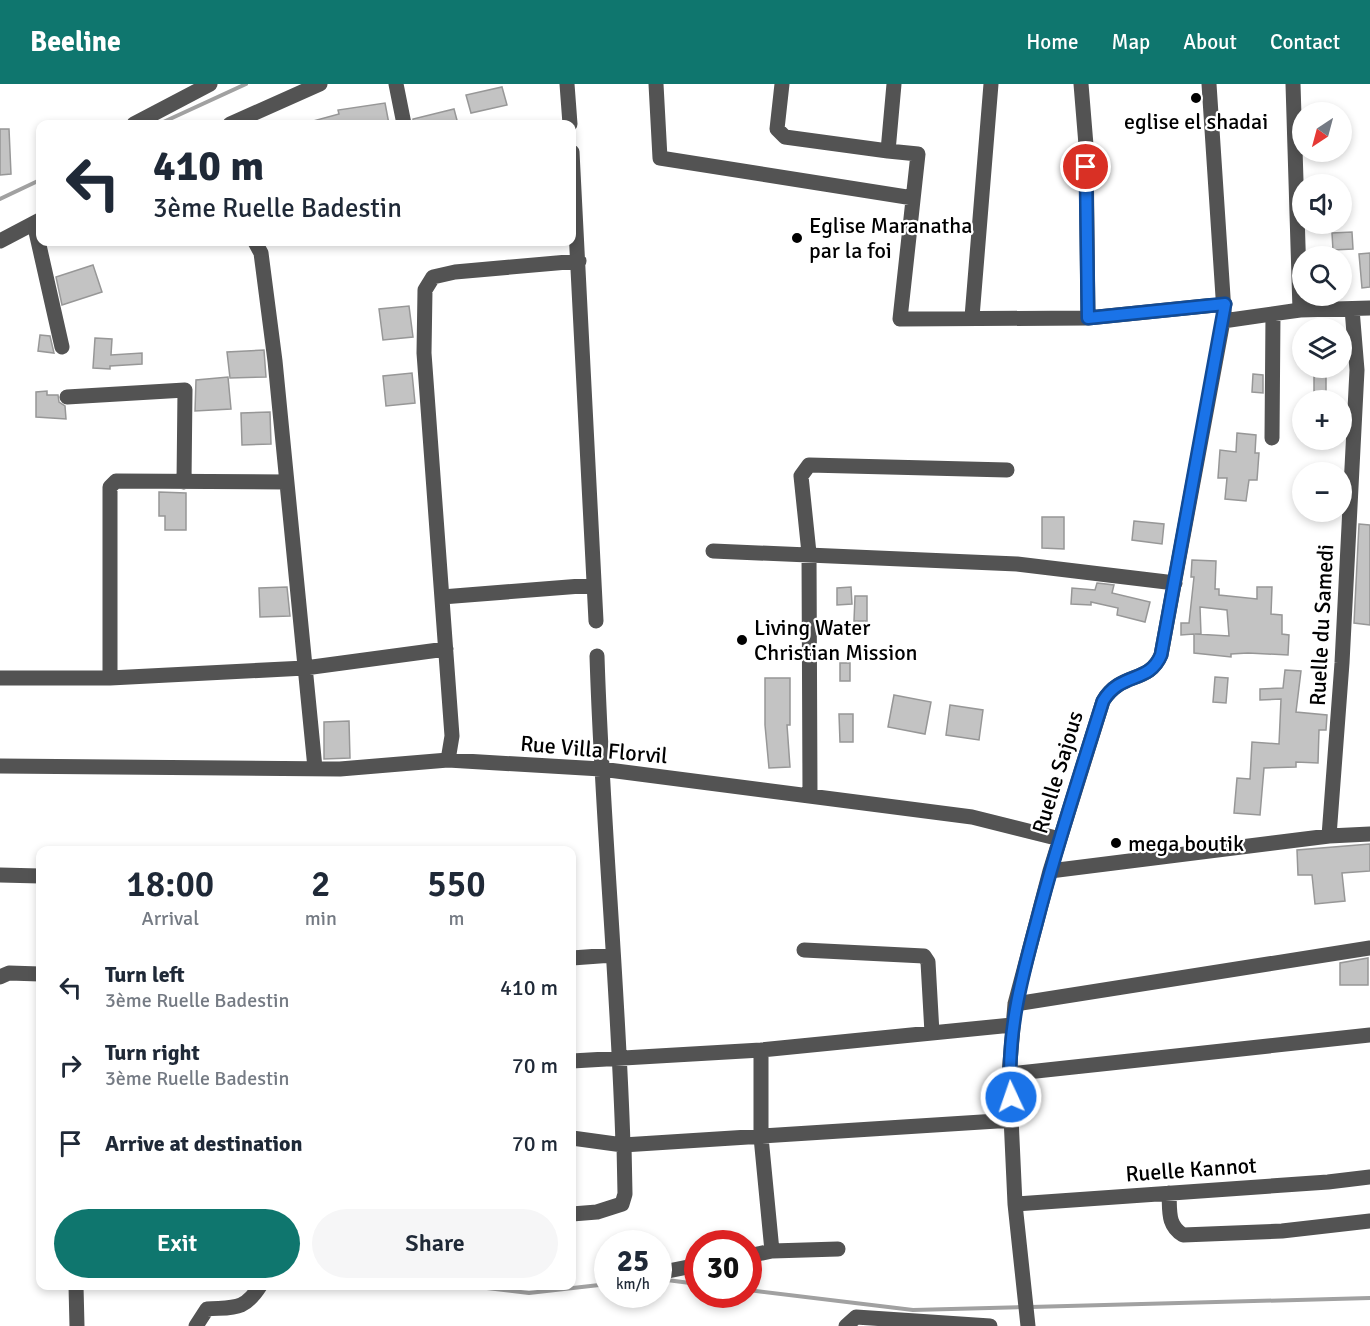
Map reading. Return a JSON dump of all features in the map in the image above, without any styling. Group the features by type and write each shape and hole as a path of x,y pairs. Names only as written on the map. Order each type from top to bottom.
{"street":[{"path":"142,120 210,84"},
{"path":"239,120 320,84"},
{"path":"396,84 403,120"},
{"path":"567,84 570,120"},
{"path":"656,84 660,159 913,198"},
{"path":"782,84 777,129 785,137 918,154 900,319 1088,318 1225,304"},
{"path":"888,151 894,84"},
{"path":"972,317 991,84"},
{"path":"1081,84 1086,145 1088,318"},
{"name":"Ruelle Sajous","path":"1028,1326 1015,1204 1013,1120 1009,1074 1015,1004 1050,871 1103,701 1115,685 1151,670 1157,665 1175,584 1225,304 1209,84"},
{"path":"1293,84 1300,310"},
{"path":"576,214 596,621"},
{"path":"0,241 36,223"},
{"path":"42,246 62,347"},
{"path":"257,246 261,253 264,274 315,768"},
{"path":"448,760 452,736 423,353 425,290 433,277 455,272 579,261"},
{"path":"1223,321 1300,310 1370,308"},
{"name":"Ruelle du Samedi","path":"1329,836 1342,663 1357,370 1352,309"},
{"path":"1272,438 1273,314"},
{"path":"67,397 185,390 184,482"},
{"path":"810,795 809,554 801,476 809,465 1007,470"},
{"path":"110,678 110,487 117,481 287,482"},
{"path":"713,551 1017,564 1175,584"},
{"path":"442,597 594,585"},
{"path":"0,678 110,678 305,668 446,649"},
{"path":"576,1214 597,1212 622,1204 626,1194 614,955 601,769 597,656"},
{"name":"Rue Villa Florvil","path":"0,766 340,769 448,760 601,769 972,817 1060,839"},
{"path":"1050,871 1329,836 1370,834"},
{"path":"0,875 36,876"},
{"path":"1015,1004 1370,948"},
{"path":"804,950 909,953 924,956 928,962 932,1033"},
{"path":"576,958 614,955"},
{"path":"0,977 9,973 36,974"},
{"path":"576,1061 761,1050 1012,1025"},
{"path":"1009,1074 1370,1035"},
{"path":"761,1050 761,1137 772,1251"},
{"path":"576,1139 623,1145 1013,1120"},
{"name":"Ruelle Kannot","path":"1015,1204 1328,1182 1370,1177"},
{"path":"1169,1193 1170,1223 1173,1229 1183,1235 1282,1231 1370,1221"},
{"path":"762,1253 838,1249"},
{"path":"76,1290 77,1326"},
{"path":"196,1326 207,1309 237,1308 247,1303 257,1290"},
{"path":"846,1326 856,1317 990,1326"}],"building":[{"path":"502,87 507,105 471,113 466,95"},
{"path":"385,103 388,120 317,120 339,114 338,110"},
{"path":"454,109 457,120 413,120"},
{"path":"0,129 9,129 11,174 0,175"},
{"path":"1352,232 1353,249 1352,246 1333,246 1332,234 1352,234"},
{"path":"1370,253 1370,287 1362,288 1359,254"},
{"path":"93,265 102,292 62,305 56,277"},
{"path":"409,306 413,337 383,340 379,309"},
{"path":"40,335 50,336 54,353 38,351"},
{"path":"95,338 112,339 111,355 142,353 142,364 110,366 110,369 93,368"},
{"path":"264,350 266,377 230,378 227,352"},
{"path":"412,373 415,403 386,406 383,376"},
{"path":"1253,374 1263,375 1263,393 1252,392"},
{"path":"228,377 231,409 195,411 196,380"},
{"path":"1314,378 1326,378 1326,390 1314,390"},
{"path":"47,391 47,395 58,395 59,402 65,406 66,419 36,417 36,392"},
{"path":"270,412 271,444 242,445 241,413"},
{"path":"1237,433 1256,435 1255,453 1259,453 1257,480 1249,480 1246,501 1225,499 1227,478 1218,478 1220,450 1236,452"},
{"path":"159,492 186,493 186,530 165,530 165,516 159,516"},
{"path":"1042,517 1064,517 1064,549 1042,548"},
{"path":"1134,521 1164,524 1162,544 1132,540"},
{"path":"1359,524 1370,525 1370,625 1354,623"},
{"path":"1192,560 1216,561 1215,589 1219,589 1219,595 1257,599 1257,587 1272,587 1271,614 1282,615 1282,634 1289,635 1288,655 1248,653 1231,654 1231,657 1194,653 1194,634 1181,635 1181,623 1189,623 1194,577 1191,577","holes":["1200,607 1227,610 1229,636 1195,634 1201,634"]},
{"path":"1097,583 1114,585 1112,593 1150,602 1145,622 1117,615 1118,608 1091,602 1091,605 1071,604 1072,588 1095,590"},
{"path":"287,587 290,616 260,617 259,588"},
{"path":"851,587 852,604 837,605 837,588"},
{"path":"855,596 867,596 867,621 854,621"},
{"path":"840,663 850,663 850,681 840,681"},
{"path":"1285,670 1301,671 1296,712 1327,715 1326,730 1319,730 1318,763 1296,762 1296,767 1264,768 1260,815 1234,813 1237,778 1250,779 1252,742 1279,744 1281,699 1260,700 1260,689 1283,688"},
{"path":"1215,677 1228,678 1226,703 1213,702"},
{"path":"765,678 790,678 790,725 787,725 790,767 769,768 765,725"},
{"path":"894,695 931,702 925,734 888,727"},
{"path":"950,705 983,710 979,740 946,735"},
{"path":"839,714 853,714 853,742 840,742"},
{"path":"349,721 350,758 324,759 324,722"},
{"path":"1370,844 1370,871 1342,873 1345,901 1315,904 1312,875 1298,875 1297,850"},
{"path":"1368,958 1368,985 1340,985 1340,963"}],"waterway":[{"path":"168,120 246,84"},
{"path":"0,199 36,182"},
{"path":"672,1281 684,1282"},
{"path":"576,1288 594,1286"},
{"path":"504,1290 529,1293 555,1290"},
{"path":"762,1292 913,1310 1023,1307"},
{"path":"1030,1307 1370,1298"}],"place":[{"name":"eglise el shadai","path":"1196,98"},
{"name":"Eglise Maranatha par la foi","path":"797,238"},
{"name":"Living Water Christian Mission","path":"742,640"},
{"name":"mega boutik","path":"1116,843"}],"route":[{"path":"1011,1097 1009,1074 1015,1004 1050,871 1103,701 1115,685 1151,670 1157,665 1161,655 1225,304 1088,318 1086,167"}]}
